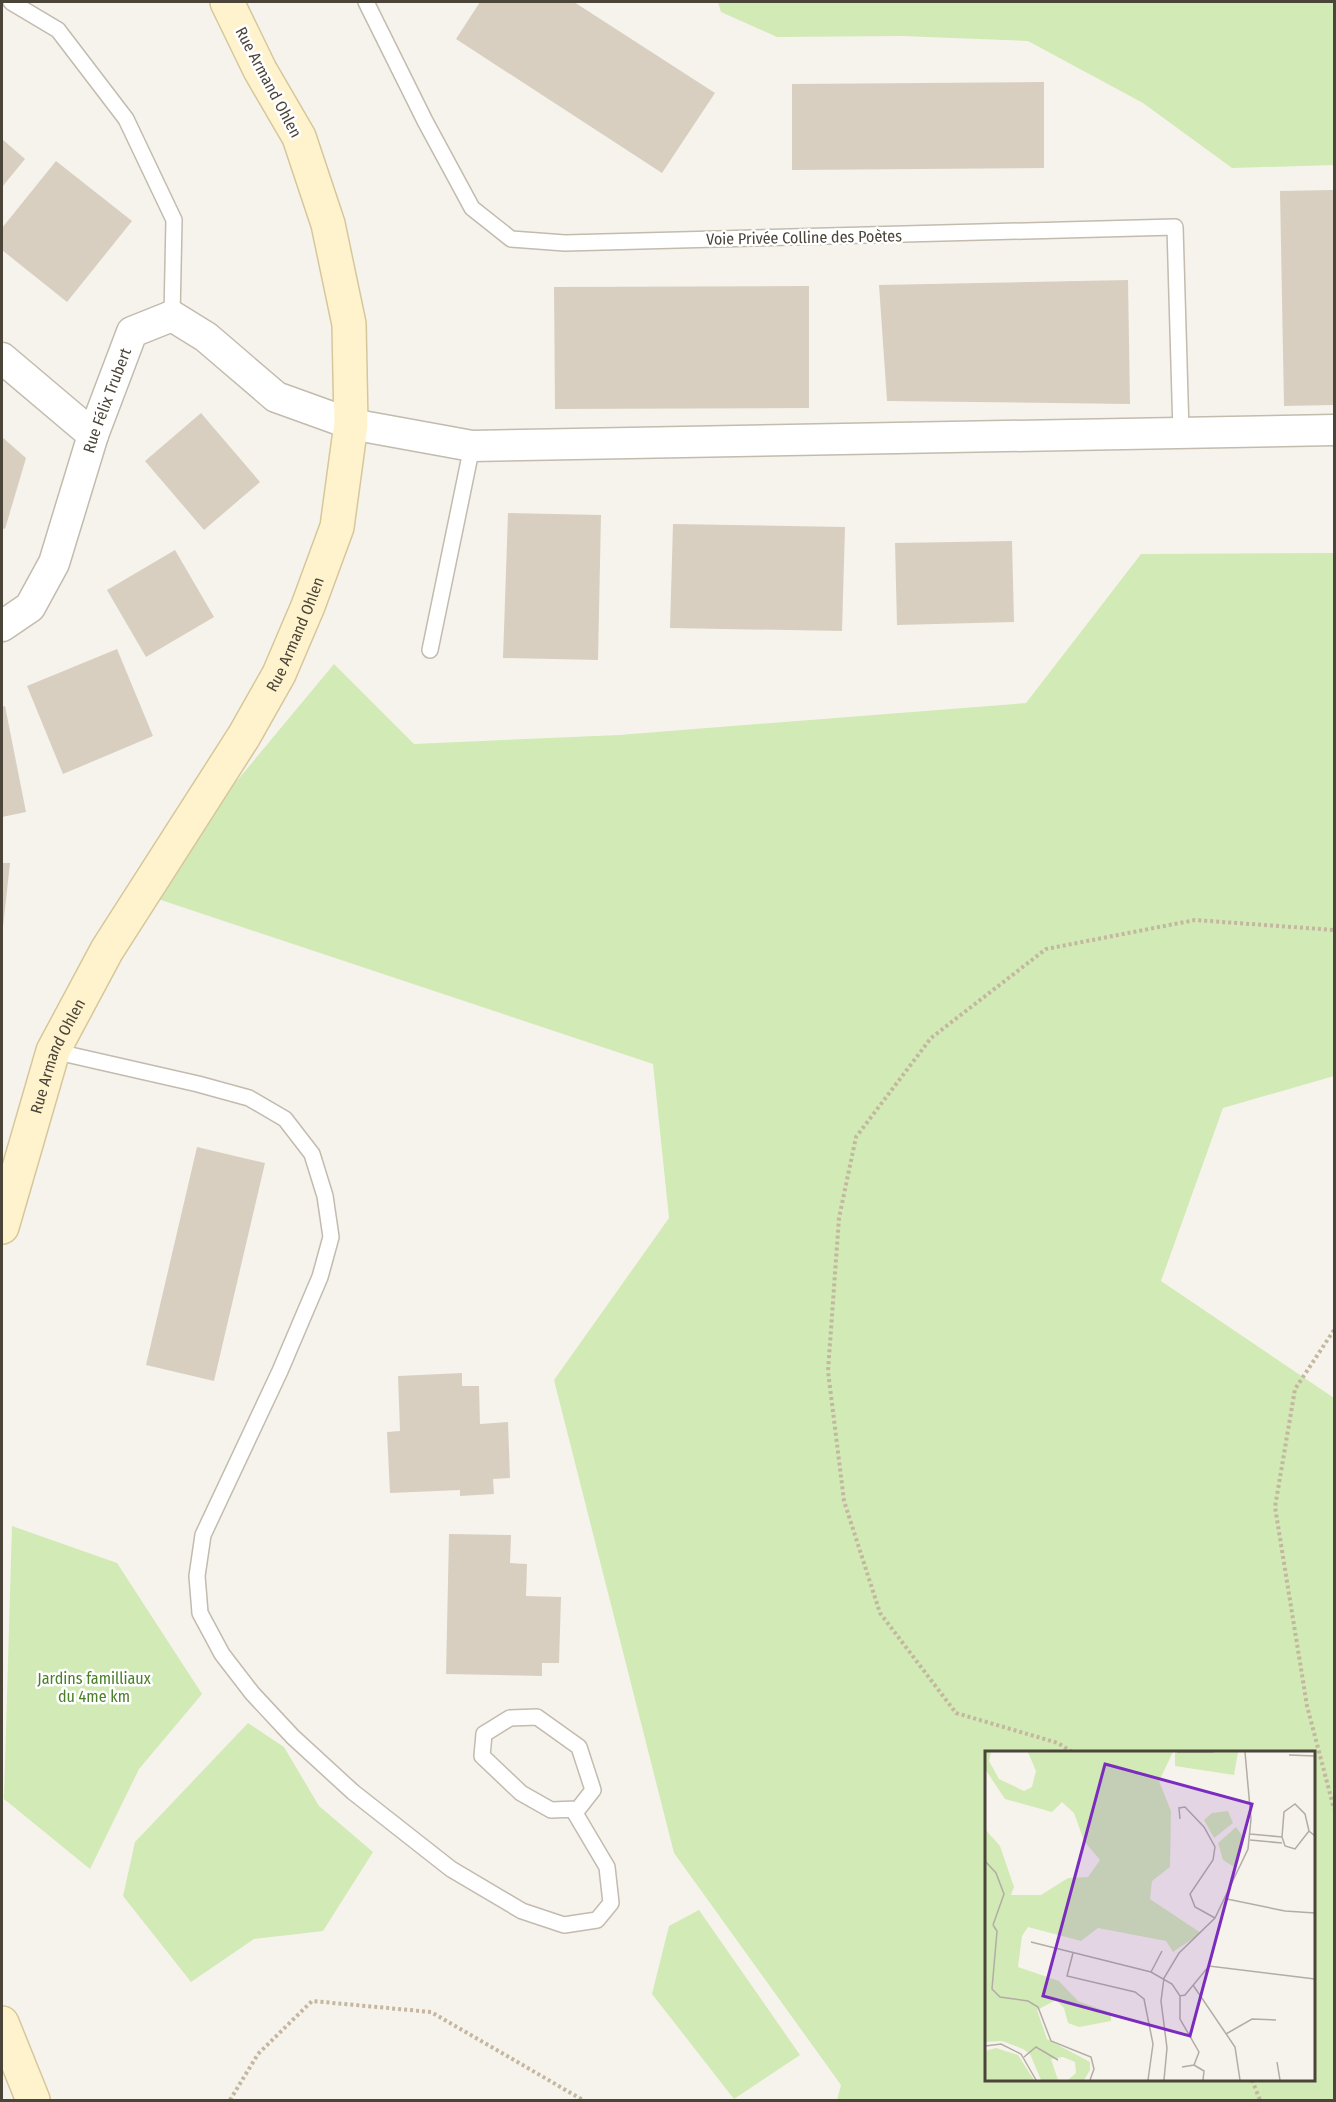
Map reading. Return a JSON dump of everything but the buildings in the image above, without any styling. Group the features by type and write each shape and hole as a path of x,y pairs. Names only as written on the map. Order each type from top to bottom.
{"main road":[{"name":"Rue Armand Ohlen","path":"2,1227 53,1052 107,950 244,736 279,674 308,606 337,527 351,424 349,324 328,224 299,137 260,70 227,2"},
{"path":"2,2023 33,2100"}],"street":[{"path":"172,316 206,337 276,397 351,424 472,446 1335,430"},
{"name":"Rue Félix Trubert","path":"2,626 30,607 54,563 93,435 132,332 172,316"},
{"path":"2,358 93,435"}],"lane":[{"path":"10,2 58,30 126,119 174,220 172,316"},
{"name":"Voie Privée Colline des Poètes","path":"366,2 425,121 472,208 511,239 565,243 1175,227 1181,432"},
{"path":"430,650 472,446"},
{"path":"53,1052 198,1083 249,1098 285,1119 312,1154 325,1196 331,1237 320,1277 280,1371 203,1535 197,1576 200,1613 222,1654 268,1711 353,1792 451,1869 522,1911 564,1925 597,1920 611,1903 607,1867 575,1813 577,1809 551,1810 521,1793 482,1756 484,1734 510,1718 537,1718 579,1747 593,1790 575,1813"}],"path":[{"path":"1070,1751 1058,1743 956,1713 880,1613 844,1501 828,1371 839,1218 856,1137 931,1038 1046,949 1195,920 1335,930"},
{"path":"1335,1330 1295,1389 1275,1507 1307,1706 1335,1809"},
{"path":"230,2100 258,2054 312,2001 431,2012 583,2100"},
{"path":"1253,2081 1260,2100"}],"green space":[{"path":"718,2 1334,2 1334,165 1232,168 1143,103 1028,41 901,36 777,37 721,12"},
{"path":"1334,553 1334,1076 1223,1108 1161,1281 1334,1398 1334,2100 837,2100 841,2085 674,1853 554,1380 669,1218 653,1064 143,894 334,664 414,744 619,735 1026,703 1141,554"},
{"name":"Jardins familliaux du 4me km","path":"12,1526 117,1563 202,1694 139,1769 90,1869 4,1799"},
{"path":"248,1723 284,1747 319,1806 373,1852 323,1931 254,1939 191,1982 123,1896 135,1842"},
{"path":"699,1910 800,2055 734,2099 652,1994 669,1926"}]}
